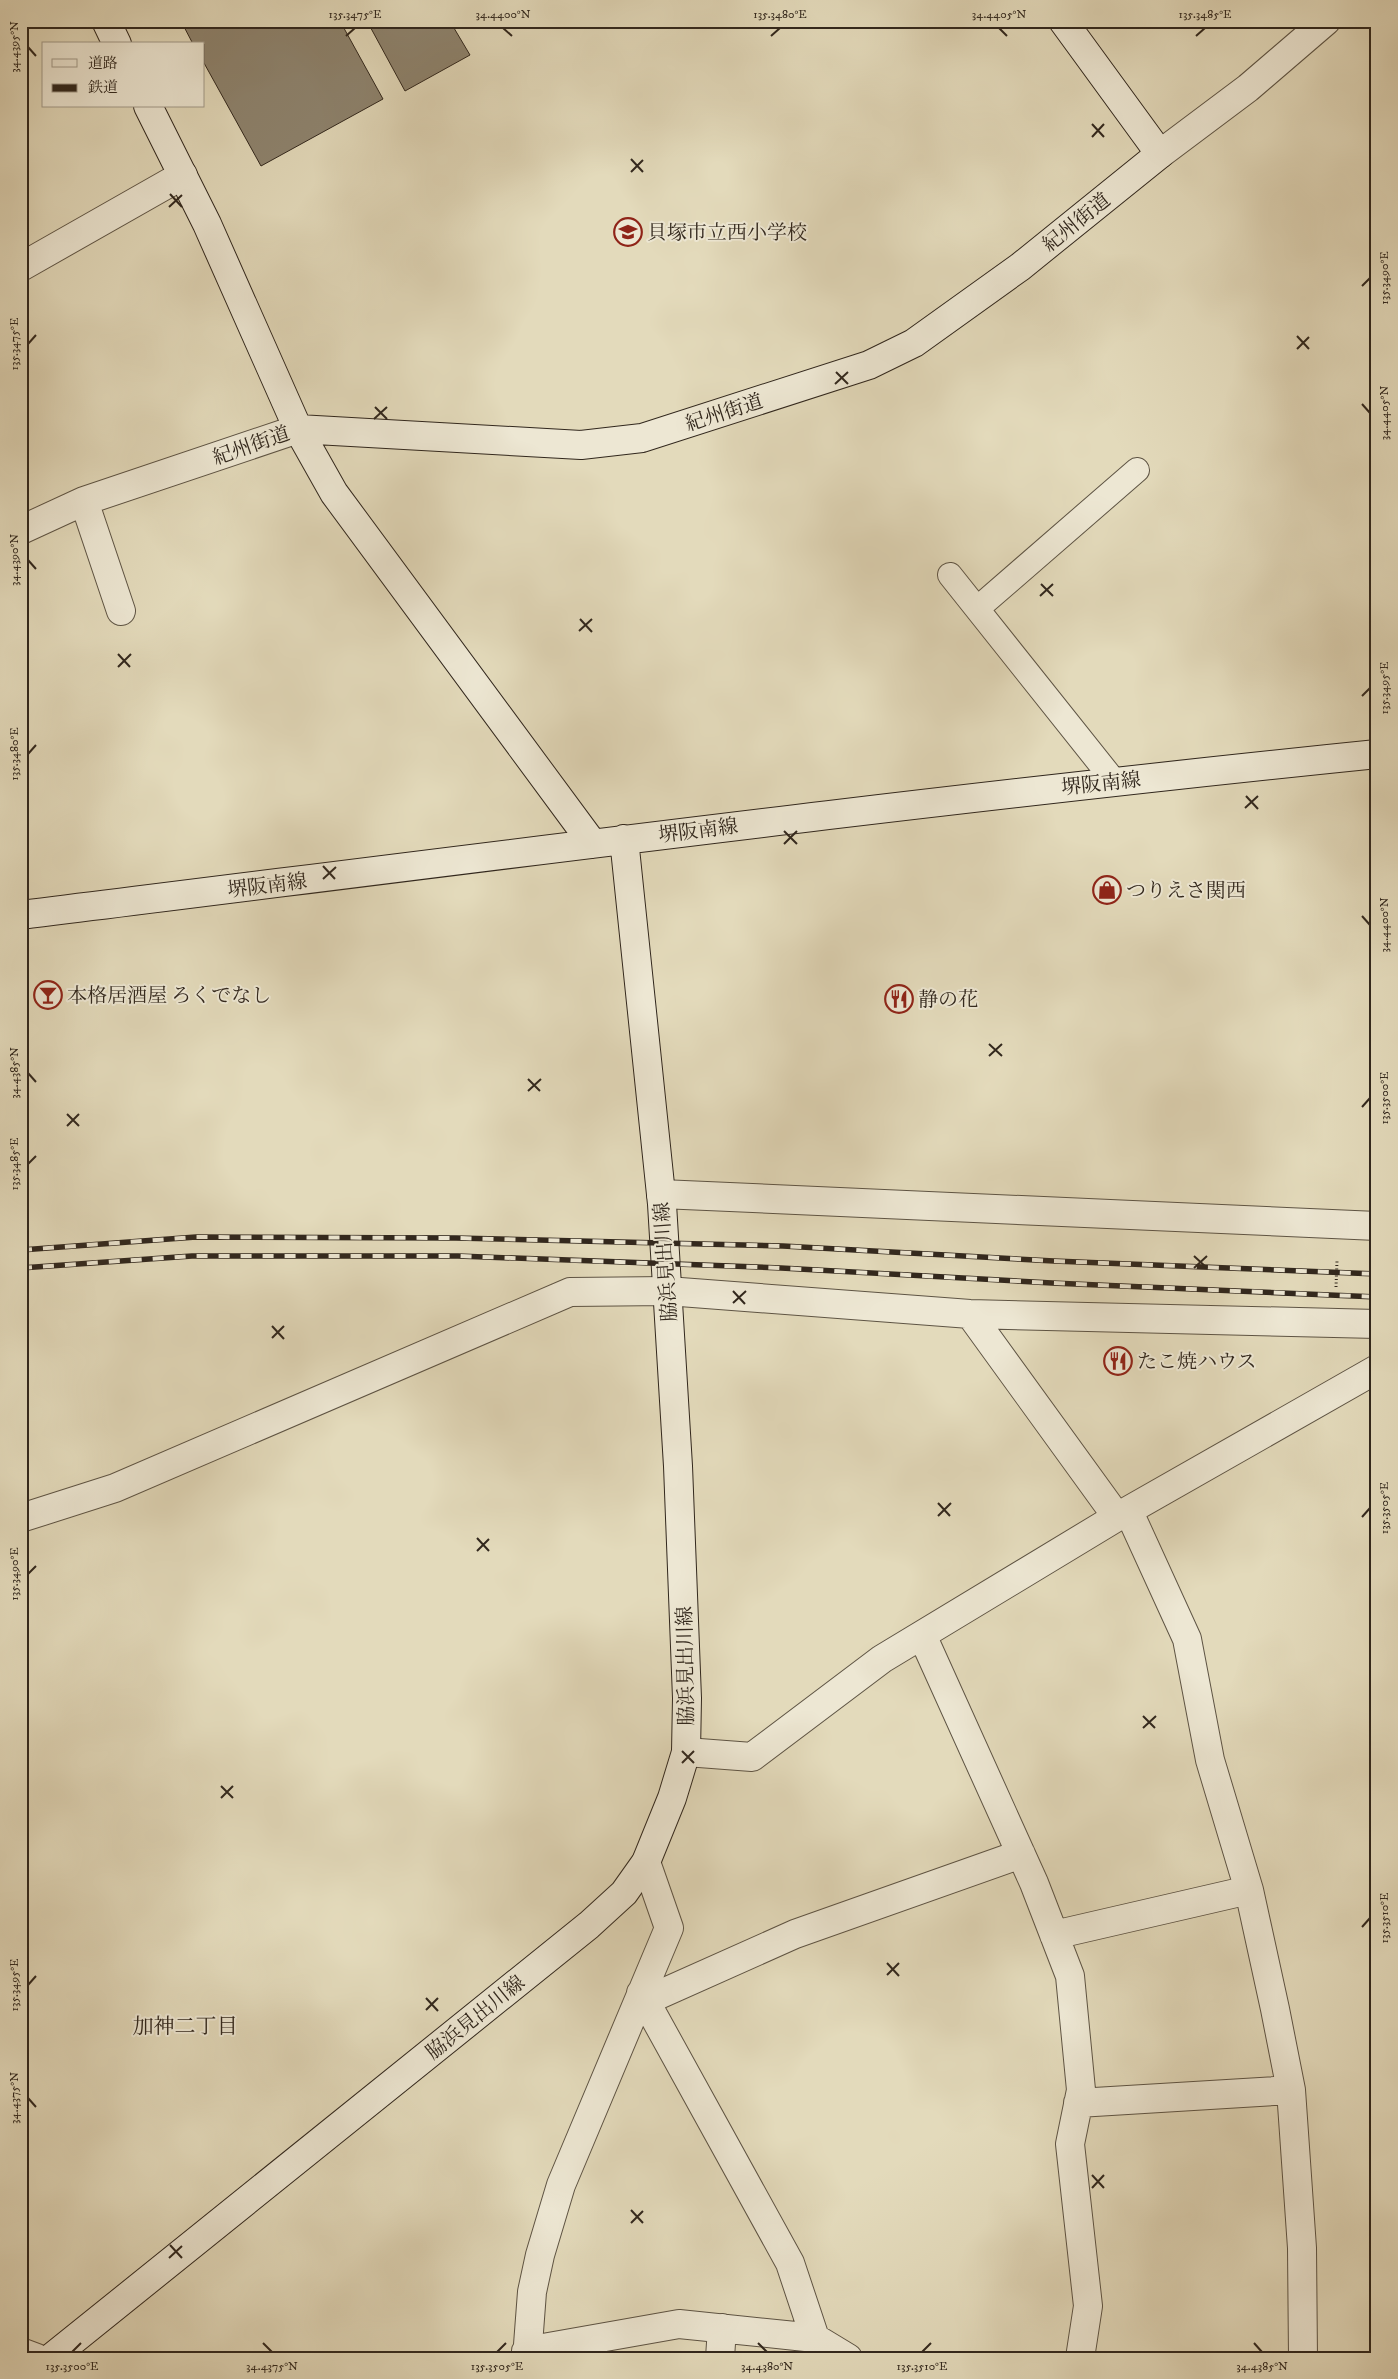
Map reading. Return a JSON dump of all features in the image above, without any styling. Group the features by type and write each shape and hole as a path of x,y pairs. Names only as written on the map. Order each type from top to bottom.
{"street":[{"path":"106,21 116,42"},
{"path":"1063,21 1160,154"},
{"name":"紀州街道","path":"21,530 84,501 298,429 581,445 652,435 869,365 914,343 1020,267 1160,154 1248,88 1326,21"},
{"path":"149,108 207,224 298,429 334,493 593,844"},
{"path":"21,267 183,175"},
{"path":"84,501 121,611"},
{"name":"堺阪南線","path":"21,915 624,839 1114,781 1377,754"},
{"name":"脇浜見出川線","path":"51,2358 589,1925 624,1893 646,1862 672,1798 686,1752 687,1698 678,1466 661,1194 624,839"},
{"path":"661,1194 1377,1226"},
{"path":"21,1518 115,1488 570,1292 667,1291 970,1314 1377,1324"},
{"path":"970,1314 1123,1515 1187,1639 1210,1760 1249,1890 1291,2090 1302,2248 1303,2358"},
{"path":"686,1752 752,1757 882,1659 1123,1515 1377,1369"},
{"path":"922,1635 1021,1854 1070,1976 1081,2090 1070,2144 1088,2306 1080,2358"},
{"path":"643,1997 795,1934 1021,1854"},
{"path":"646,1862 669,1928 643,1997 561,2186 540,2255 532,2292 527,2354 679,2324 816,2338 848,2358"},
{"path":"1054,1935 1249,1890"},
{"path":"643,1997 790,2263 816,2338"},
{"path":"1078,2103 1291,2090"},
{"path":"720,2358 722,2328"},
{"path":"21,2352 37,2358"}],"lane":[{"path":"978,608 1137,470"},
{"path":"950,575 1114,781"}],"path":[{"path":"1335,1322 1339,1225"}],"building":[{"path":"181,21 340,21 383,99 261,166 205,65 205,42 192,42"},
{"path":"367,21 455,21 451,23 470,55 405,91"}],"railway":[{"path":"21,1250 196,1237 456,1238 783,1246 1054,1261 1377,1274"},
{"path":"21,1268 192,1256 458,1256 781,1268 1052,1283 1377,1297"}],"place":[{"name":"貝塚市立西小学校","path":"628,232"},
{"name":"つりえさ関西","path":"1107,890"},
{"name":"本格居酒屋 ろくでなし","path":"48,995"},
{"name":"静の花","path":"899,999"},
{"name":"たこ焼ハウス","path":"1118,1361"}],"district":[{"name":"加神二丁目","path":"185,2026"}]}
